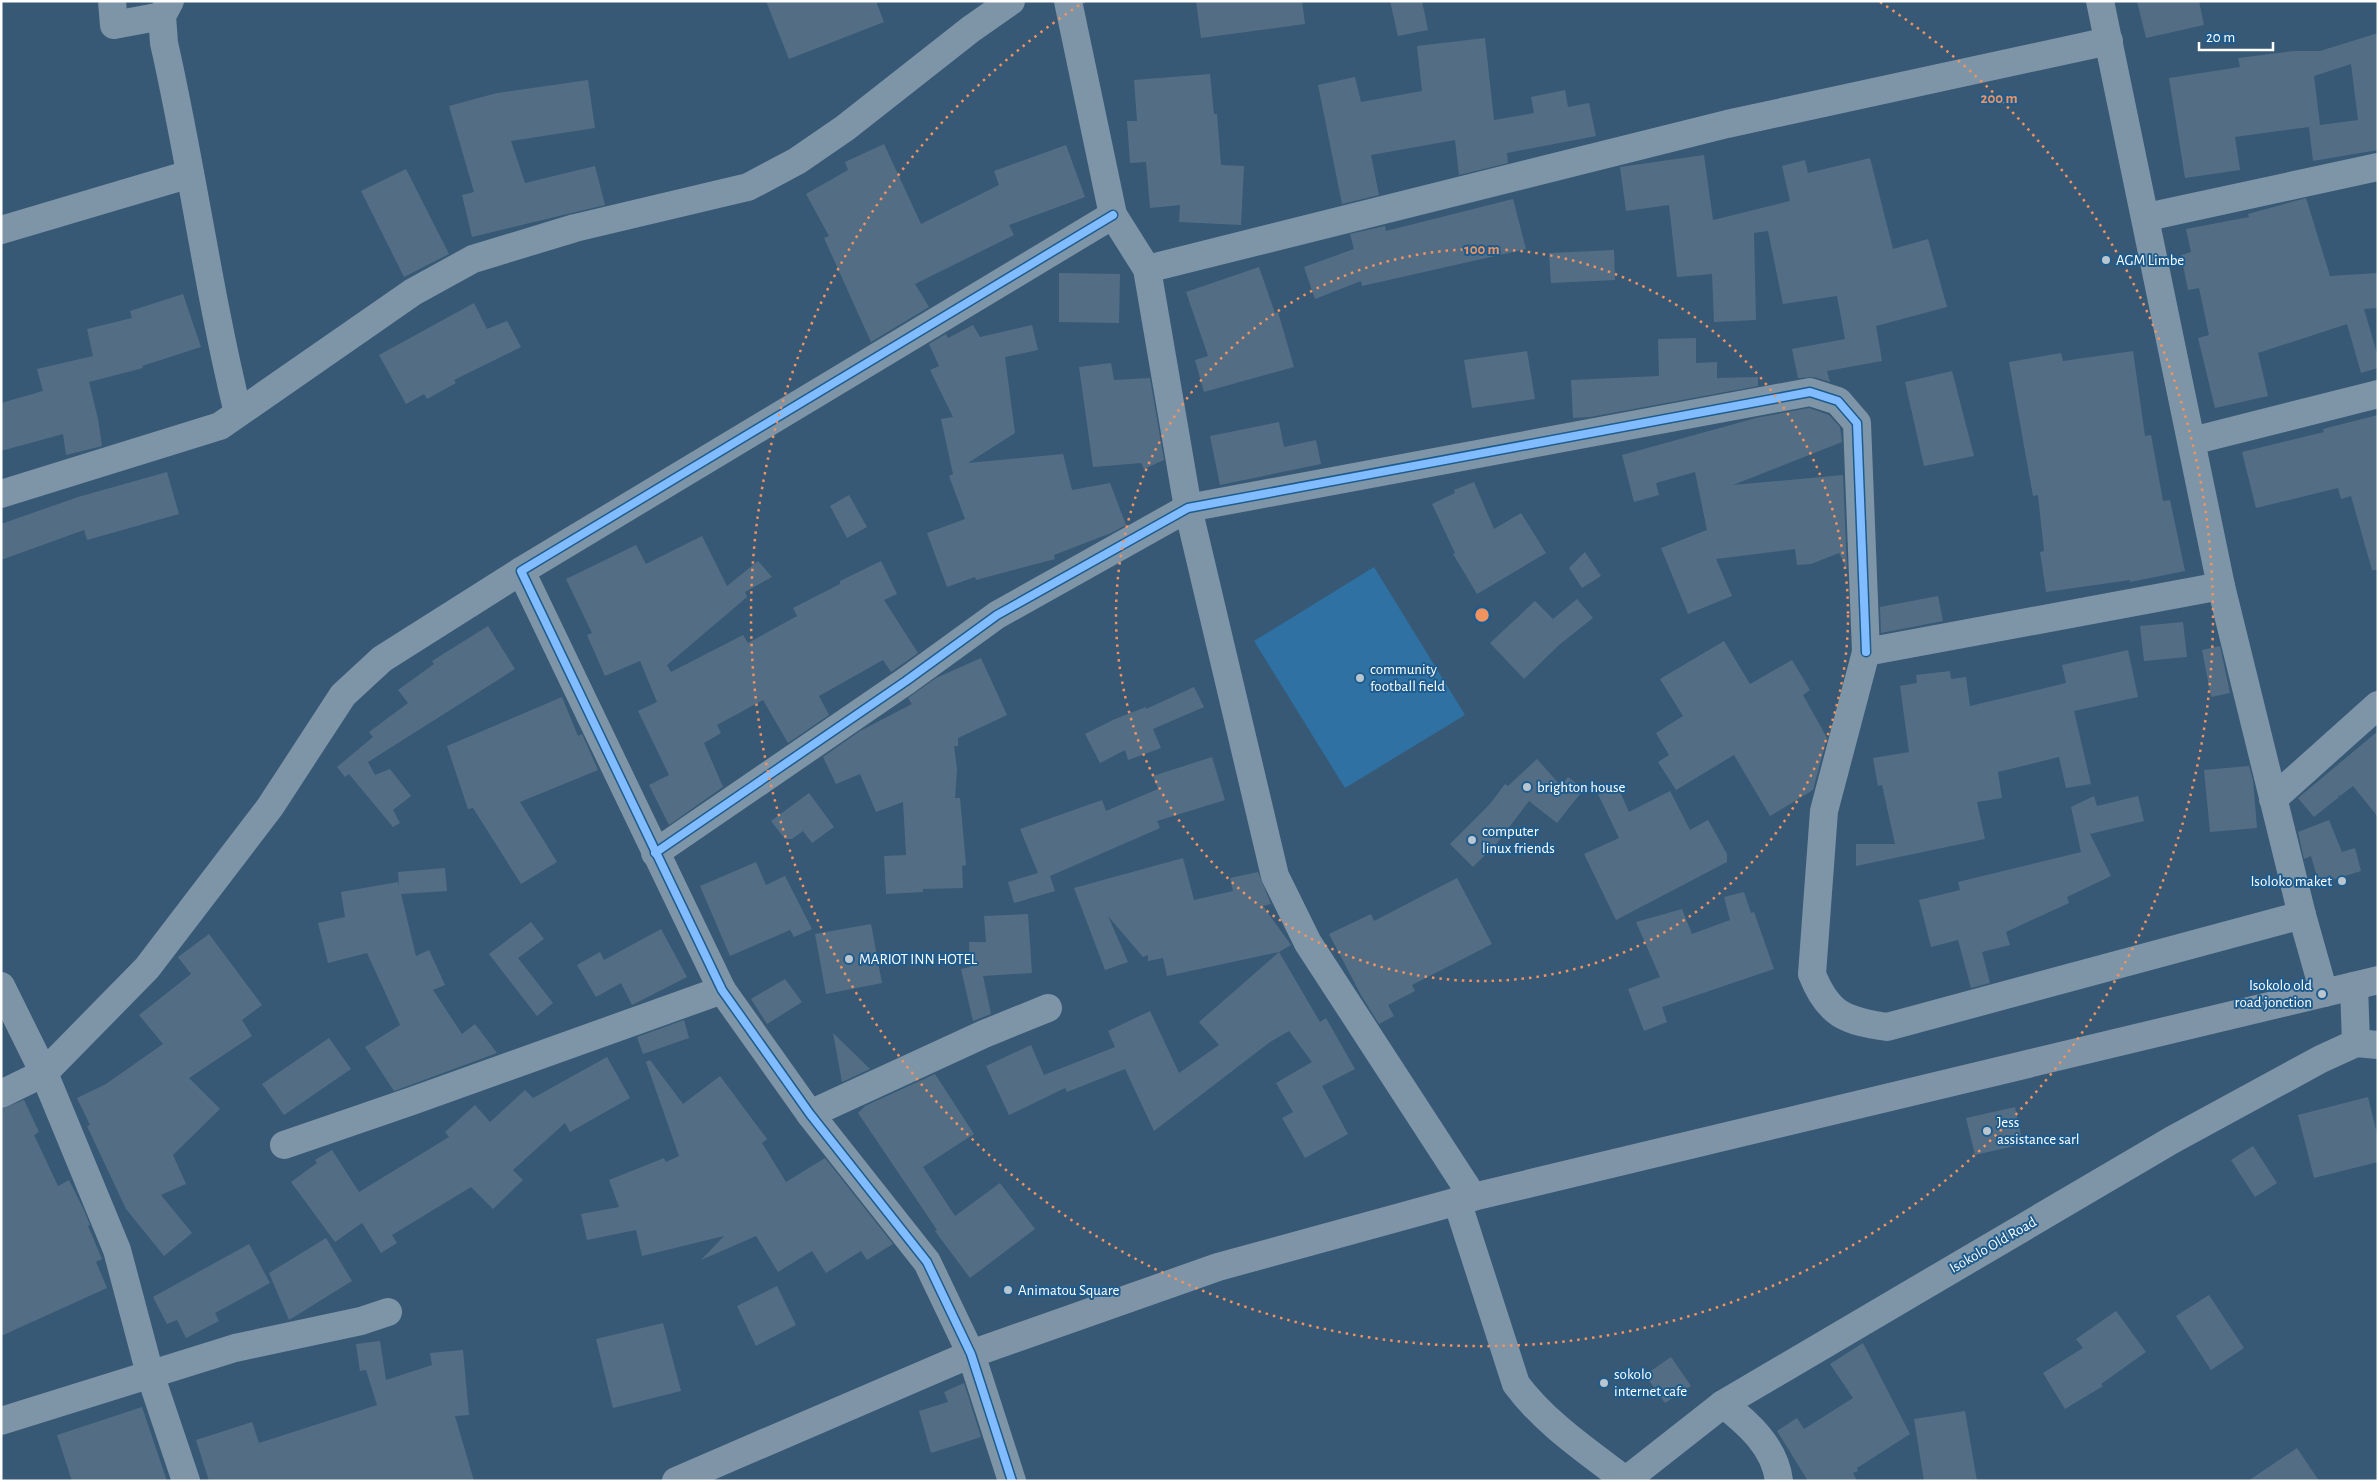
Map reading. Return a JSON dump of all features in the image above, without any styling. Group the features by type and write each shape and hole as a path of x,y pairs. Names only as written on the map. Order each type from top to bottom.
{"highway":[{"path":"676,1481 971,1354 1218,1267 1465,1199 2366,983"}],"street":[{"path":"112,1 114,25 166,9 164,43 224,357 238,413"},
{"path":"1,494 220,426 412,292 473,259 575,228 748,187 788,166 845,128 971,29 1011,1"},
{"path":"1068,1 1113,215 1147,269 1188,508 1275,876 1308,943 1465,1199 1516,1384 1528,1400 1560,1430 1625,1480"},
{"path":"2100,1 2147,217 2221,586 2302,915 2324,993"},
{"path":"1147,269 1727,124 2109,40"},
{"path":"2147,217 2378,168"},
{"path":"1,230 190,174"},
{"path":"1,1094 44,1073 147,968 270,807 344,695 382,659 521,571 1113,215"},
{"path":"655,853 906,682 997,615 1188,508 1810,392 1838,401 1857,423 1866,652 1824,811 1812,974 1819,993 1836,1013 1857,1022 1888,1027 2302,915"},
{"path":"2192,441 2378,394"},
{"path":"521,571 722,990 810,1114 927,1262 971,1354 1012,1481"},
{"path":"1866,652 2221,586"},
{"path":"2273,799 2378,705"},
{"path":"2366,983 2367,1044"},
{"path":"1,986 44,1073 117,1250 150,1374 186,1481"},
{"path":"284,1144 412,1101 722,990"},
{"path":"810,1114 984,1034 1048,1008"},
{"name":"Isokolo Old Road","path":"1625,1480 1723,1404 2172,1140 2321,1059 2367,1044"},
{"path":"1,1421 235,1348 361,1321 388,1312"},
{"path":"1723,1404 1756,1432 1769,1453 1780,1481"}],"shaded area":[{"name":"community football field","path":"1374,567 1465,715 1345,788 1254,641"}],"building":[{"path":"766,1 876,1 884,22 789,59"},
{"path":"1196,1 1302,1 1305,24 1201,38"},
{"path":"1390,1 1422,1 1428,30 1398,36"},
{"path":"2137,1 2199,1 2204,25 2146,38"},
{"path":"2378,33 2378,150 2313,161 2309,127 2235,137 2240,170 2185,178 2169,78 2240,67 2238,58 2294,51 2320,51","holes":["2351,64 2358,120 2320,125 2314,76"]},
{"path":"1485,38 1494,120 1534,113 1531,97 1565,90 1568,107 1589,103 1596,136 1507,153 1508,163 1459,175 1455,140 1371,155 1379,195 1342,204 1318,85 1355,77 1361,102 1422,91 1417,46"},
{"path":"1210,74 1214,114 1217,114 1221,165 1244,166 1241,225 1179,222 1180,205 1150,208 1146,162 1130,163 1127,121 1137,121 1134,80"},
{"path":"588,80 595,128 511,141 525,183 595,166 605,205 472,237 462,195 474,192 449,106 497,93"},
{"path":"884,144 921,224 999,185 994,171 1066,145 1085,197 1009,225 1014,235 915,284 929,307 871,342 824,238 829,236 806,194 848,170 845,162"},
{"path":"1704,155 1713,220 1790,201 1782,166 1805,160 1808,173 1870,158 1893,249 1928,239 1947,307 1876,326 1882,361 1827,371 1830,382 1814,377 1798,378 1792,349 1845,339 1837,296 1783,304 1768,231 1754,233 1756,320 1714,322 1712,274 1677,277 1669,205 1626,211 1620,167"},
{"path":"406,169 449,254 404,277 361,191"},
{"path":"2306,198 2330,276 2378,273 2378,308 2364,309 2378,357 2378,368 2361,373 2347,324 2258,353 2268,396 2215,408 2198,338 2209,335 2199,288 2188,290 2181,255 2191,252 2186,229 2249,217 2248,214"},
{"path":"1513,199 1526,249 1362,286 1361,281 1315,299 1304,267 1354,249 1350,234 1385,226 1386,231"},
{"path":"1614,250 1615,280 1551,283 1549,253"},
{"path":"1259,267 1275,313 1278,312 1294,367 1204,392 1195,360 1208,356 1186,292"},
{"path":"1059,273 1120,274 1119,323 1059,322"},
{"path":"183,294 201,347 142,366 143,368 89,382 102,446 66,455 63,434 1,451 1,403 43,391 37,369 93,356 87,329 132,318 130,311"},
{"path":"474,303 487,329 507,321 521,347 454,380 456,383 427,399 424,394 406,404 379,355"},
{"path":"973,325 980,337 1032,325 1038,350 1005,357 1015,433 968,463 1063,454 1072,490 1110,483 1126,525 1111,533 1054,555 1055,559 976,580 975,577 947,587 927,533 965,519 949,476 953,474 941,419 953,417 930,370 939,366 929,344 946,334 948,338"},
{"path":"1696,338 1696,363 1717,362 1717,378 1758,377 1758,386 1590,417 1573,418 1571,380 1659,376 1658,339"},
{"path":"1527,351 1535,399 1472,408 1464,360"},
{"path":"2133,351 2145,436 2151,435 2163,501 2170,500 2185,571 2130,582 2130,580 2046,592 2040,552 2044,551 2038,495 2033,496 2009,362 2061,353 2063,361"},
{"path":"1111,363 1114,380 1150,378 1164,460 1144,469 1141,463 1093,467 1079,367"},
{"path":"1952,371 1974,456 1924,466 1905,382"},
{"path":"1809,408 1829,415 1840,427 1842,442 1733,485 1843,475 1847,569 1839,553 1811,564 1797,565 1795,549 1716,559 1732,596 1688,614 1661,548 1707,530 1695,472 1656,483 1659,495 1634,502 1622,455 1756,418"},
{"path":"2378,415 2378,570 2372,570 2351,496 2341,499 2338,488 2256,508 2242,452 2324,432 2323,429"},
{"path":"1279,422 1284,447 1316,440 1321,464 1220,485 1210,436"},
{"path":"167,472 179,514 87,540 84,530 1,560 1,524 78,497"},
{"path":"1474,482 1494,529 1521,513 1546,553 1477,594 1453,554 1455,553 1432,504 1455,493 1454,490"},
{"path":"849,495 867,527 847,538 830,506"},
{"path":"702,536 727,586 758,561 772,577 745,592 747,597 667,665 671,672 743,635 748,643 797,616 793,608 840,584 840,581 881,561 897,594 884,600 918,653 891,672 883,660 819,696 829,715 788,743 763,700 717,725 721,733 704,743 723,787 669,825 649,785 669,775 638,711 657,702 640,661 605,676 587,635 592,633 566,579 636,545 646,564"},
{"path":"1585,552 1601,576 1582,588 1569,568"},
{"path":"1938,596 1943,621 1881,633 1880,607"},
{"path":"1577,599 1593,618 1559,645 1524,679 1490,643 1535,601 1553,619"},
{"path":"2183,622 2187,657 2144,661 2140,626"},
{"path":"488,626 515,669 368,762 375,775 390,769 411,796 393,810 400,823 393,827 349,774 345,777 337,767 373,737 369,732 408,703 398,690 434,664 432,661"},
{"path":"1724,641 1750,684 1792,660 1810,690 1803,695 1827,738 1813,790 1770,816 1734,755 1676,790 1658,762 1669,755 1656,733 1683,716 1660,679"},
{"path":"2220,646 2230,693 2211,697 2202,650"},
{"path":"2128,650 2138,697 2074,711 2091,784 2066,788 2059,757 1998,772 2002,798 1977,802 1985,839 1856,866 1856,844 1895,844 1882,785 1878,786 1873,758 1909,752 1900,686 1917,683 1916,675 1950,671 1951,679 1966,677 1970,706 2066,683 2062,665"},
{"path":"981,658 1007,715 958,738 958,746 954,746 957,769 955,798 960,798 966,865 962,866 963,888 923,889 923,892 886,894 884,856 906,855 903,802 876,812 860,774 836,784 823,757 860,731 912,704 908,698 936,678"},
{"path":"1194,687 1204,707 1153,729 1161,748 1128,760 1125,750 1100,763 1085,734 1115,719 1146,707 1146,709"},
{"path":"562,697 578,736 582,734 598,770 520,802 557,862 521,884 473,808 468,809 447,746"},
{"path":"2378,731 2378,817 2353,786 2340,796 2338,794 2339,797 2314,817 2298,798"},
{"path":"1212,757 1225,800 1157,821 1160,828 1050,876 1055,891 1014,903 1008,882 1038,873 1020,829 1102,800 1106,811 1158,789 1153,776"},
{"path":"1537,759 1561,786 1568,777 1584,789 1557,823 1529,801 1498,842 1473,867 1450,844 1490,804 1505,784 1508,786"},
{"path":"2249,766 2253,780 2257,828 2210,832 2204,770"},
{"path":"1617,785 1629,812 1670,791 1690,830 1708,820 1727,854 1727,862 1616,920 1584,854 1619,838 1598,794"},
{"path":"809,793 834,827 812,843 803,831 792,839 785,839 771,821"},
{"path":"2094,796 2097,806 2138,796 2144,821 2090,834 2111,876 2067,897 2069,903 2006,932 2010,945 1982,952 1990,983 1971,988 1958,940 1931,947 1919,900 1960,890 1958,882 2081,852 2071,807"},
{"path":"2329,820 2342,852 2355,848 2361,871 2319,884 2311,856 2304,859 2298,832"},
{"path":"1183,858 1194,900 1233,891 1230,878 1258,872 1271,904 1263,906 1291,945 1279,952 1167,976 1163,958 1148,961 1148,955 1143,957 1108,916 1128,962 1105,970 1074,888"},
{"path":"756,862 766,885 785,876 812,929 794,937 790,930 730,956 700,886"},
{"path":"445,868 447,891 401,894 416,956 429,950 445,985 433,990 462,1034 475,1024 497,1053 394,1091 365,1047 400,1025 367,953 328,963 318,923 345,917 341,892 398,882 399,887 398,872"},
{"path":"1457,878 1492,944 1412,985 1415,991 1388,1005 1394,1016 1379,1024 1361,995 1329,934 1371,914 1374,921"},
{"path":"1744,892 1751,913 1754,912 1774,969 1662,1007 1667,1022 1644,1031 1628,989 1660,977 1636,922 1682,909 1692,934 1730,920 1724,897"},
{"path":"1028,914 1032,973 983,976 991,1014 973,1021 961,969 970,967 969,942 986,942 984,916"},
{"path":"531,922 544,939 518,958 553,1003 537,1016 489,954"},
{"name":"MARIOT INN HOTEL","path":"871,924 882,983 826,994 815,934"},
{"path":"661,929 687,977 632,1005 621,983 596,997 577,965 600,952 604,960"},
{"path":"209,934 262,1005 242,1020 252,1036 189,1078 220,1109 173,1155 186,1184 161,1195 192,1233 164,1256 126,1209 87,1126 90,1125 77,1098 106,1084 163,1044 139,1015 191,974 178,957"},
{"path":"1279,952 1320,1022 1326,1018 1355,1069 1322,1086 1348,1134 1305,1158 1282,1118 1293,1112 1276,1083 1312,1062 1289,1031 1270,1042 1154,1131 1125,1069 1067,1092 1065,1088 1009,1115 986,1066 1031,1045 1044,1075 1115,1047 1108,1031 1150,1011 1179,1073 1219,1045 1199,1022"},
{"path":"785,979 802,1002 767,1024 751,999"},
{"path":"684,1020 689,1038 643,1054 637,1037"},
{"path":"833,1033 870,1069 842,1082"},
{"path":"329,1038 351,1069 284,1115 262,1084"},
{"path":"607,1057 630,1098 570,1132 565,1123 513,1170 523,1180 493,1209 471,1187 392,1235 397,1243 381,1253 362,1223 335,1242 291,1182 317,1163 315,1160 332,1150 359,1192 449,1137 445,1132 475,1105 490,1122 525,1090 533,1098"},
{"path":"650,1060 683,1104 720,1076 767,1139 762,1143 786,1182 825,1158 893,1244 867,1260 861,1251 826,1273 812,1251 778,1272 756,1236 701,1260 724,1236 642,1256 636,1230 587,1240 581,1214 619,1207 609,1180 664,1158 666,1162 679,1156 646,1062"},
{"path":"935,1074 974,1134 923,1167 955,1216 1000,1183 1035,1229 970,1278 935,1231 937,1230 858,1113 865,1106"},
{"path":"2368,1097 2378,1138 2378,1162 2314,1178 2298,1115"},
{"path":"24,1100 39,1132 34,1135 58,1186 69,1180 84,1210 90,1225 88,1226 102,1259 96,1262 107,1288 1,1336 1,1109"},
{"path":"2015,1107 2023,1144 1975,1155 1966,1118"},
{"path":"2253,1146 2277,1183 2255,1197 2231,1160"},
{"path":"326,1238 352,1281 289,1320 269,1273"},
{"path":"249,1244 270,1283 215,1313 219,1321 186,1338 177,1320 167,1324 153,1297"},
{"path":"777,1286 796,1325 756,1346 737,1306"},
{"path":"2209,1295 2244,1348 2211,1370 2176,1316"},
{"path":"2116,1311 2146,1352 2101,1384 2103,1386 2065,1409 2043,1373 2083,1348 2076,1339"},
{"path":"663,1323 681,1391 613,1408 596,1339"},
{"path":"380,1341 386,1380 432,1365 430,1353 463,1350 469,1415 455,1416 474,1481 209,1481 196,1440 252,1422 259,1443 377,1405 366,1370 360,1371 356,1344"},
{"path":"1863,1343 1910,1434 1857,1468 1858,1471 1853,1473 1857,1481 1808,1481 1777,1431 1797,1418 1804,1429 1853,1398 1830,1364"},
{"path":"1671,1357 1691,1386 1665,1403 1645,1375"},
{"path":"964,1383 981,1437 931,1453 919,1411 948,1402 944,1392"},
{"path":"142,1407 167,1481 72,1481 57,1435"},
{"path":"1965,1411 1977,1481 1924,1481 1914,1419"},
{"path":"2297,1448 2319,1481 2248,1481"}],"cycle path":[{"path":"1012,1481 971,1354 927,1262 810,1114 722,990 521,571 1113,215"},
{"path":"655,853 906,681 997,615 1188,508 1810,392 1838,401 1857,423 1866,652"}],"place":[{"name":"AGM Limbe","path":"2106,260"},
{"name":"community football field","path":"1360,678"},
{"name":"brighton house","path":"1527,787"},
{"name":"computer linux friends","path":"1472,840"},
{"name":"Isoloko maket","path":"2342,881"},
{"name":"MARIOT INN HOTEL","path":"849,959"},
{"name":"Isokolo old road jonction","path":"2322,994"},
{"name":"Jess assistance sarl","path":"1987,1131"},
{"name":"Animatou Square","path":"1008,1290"},
{"name":"sokolo internet cafe","path":"1604,1383"}]}
